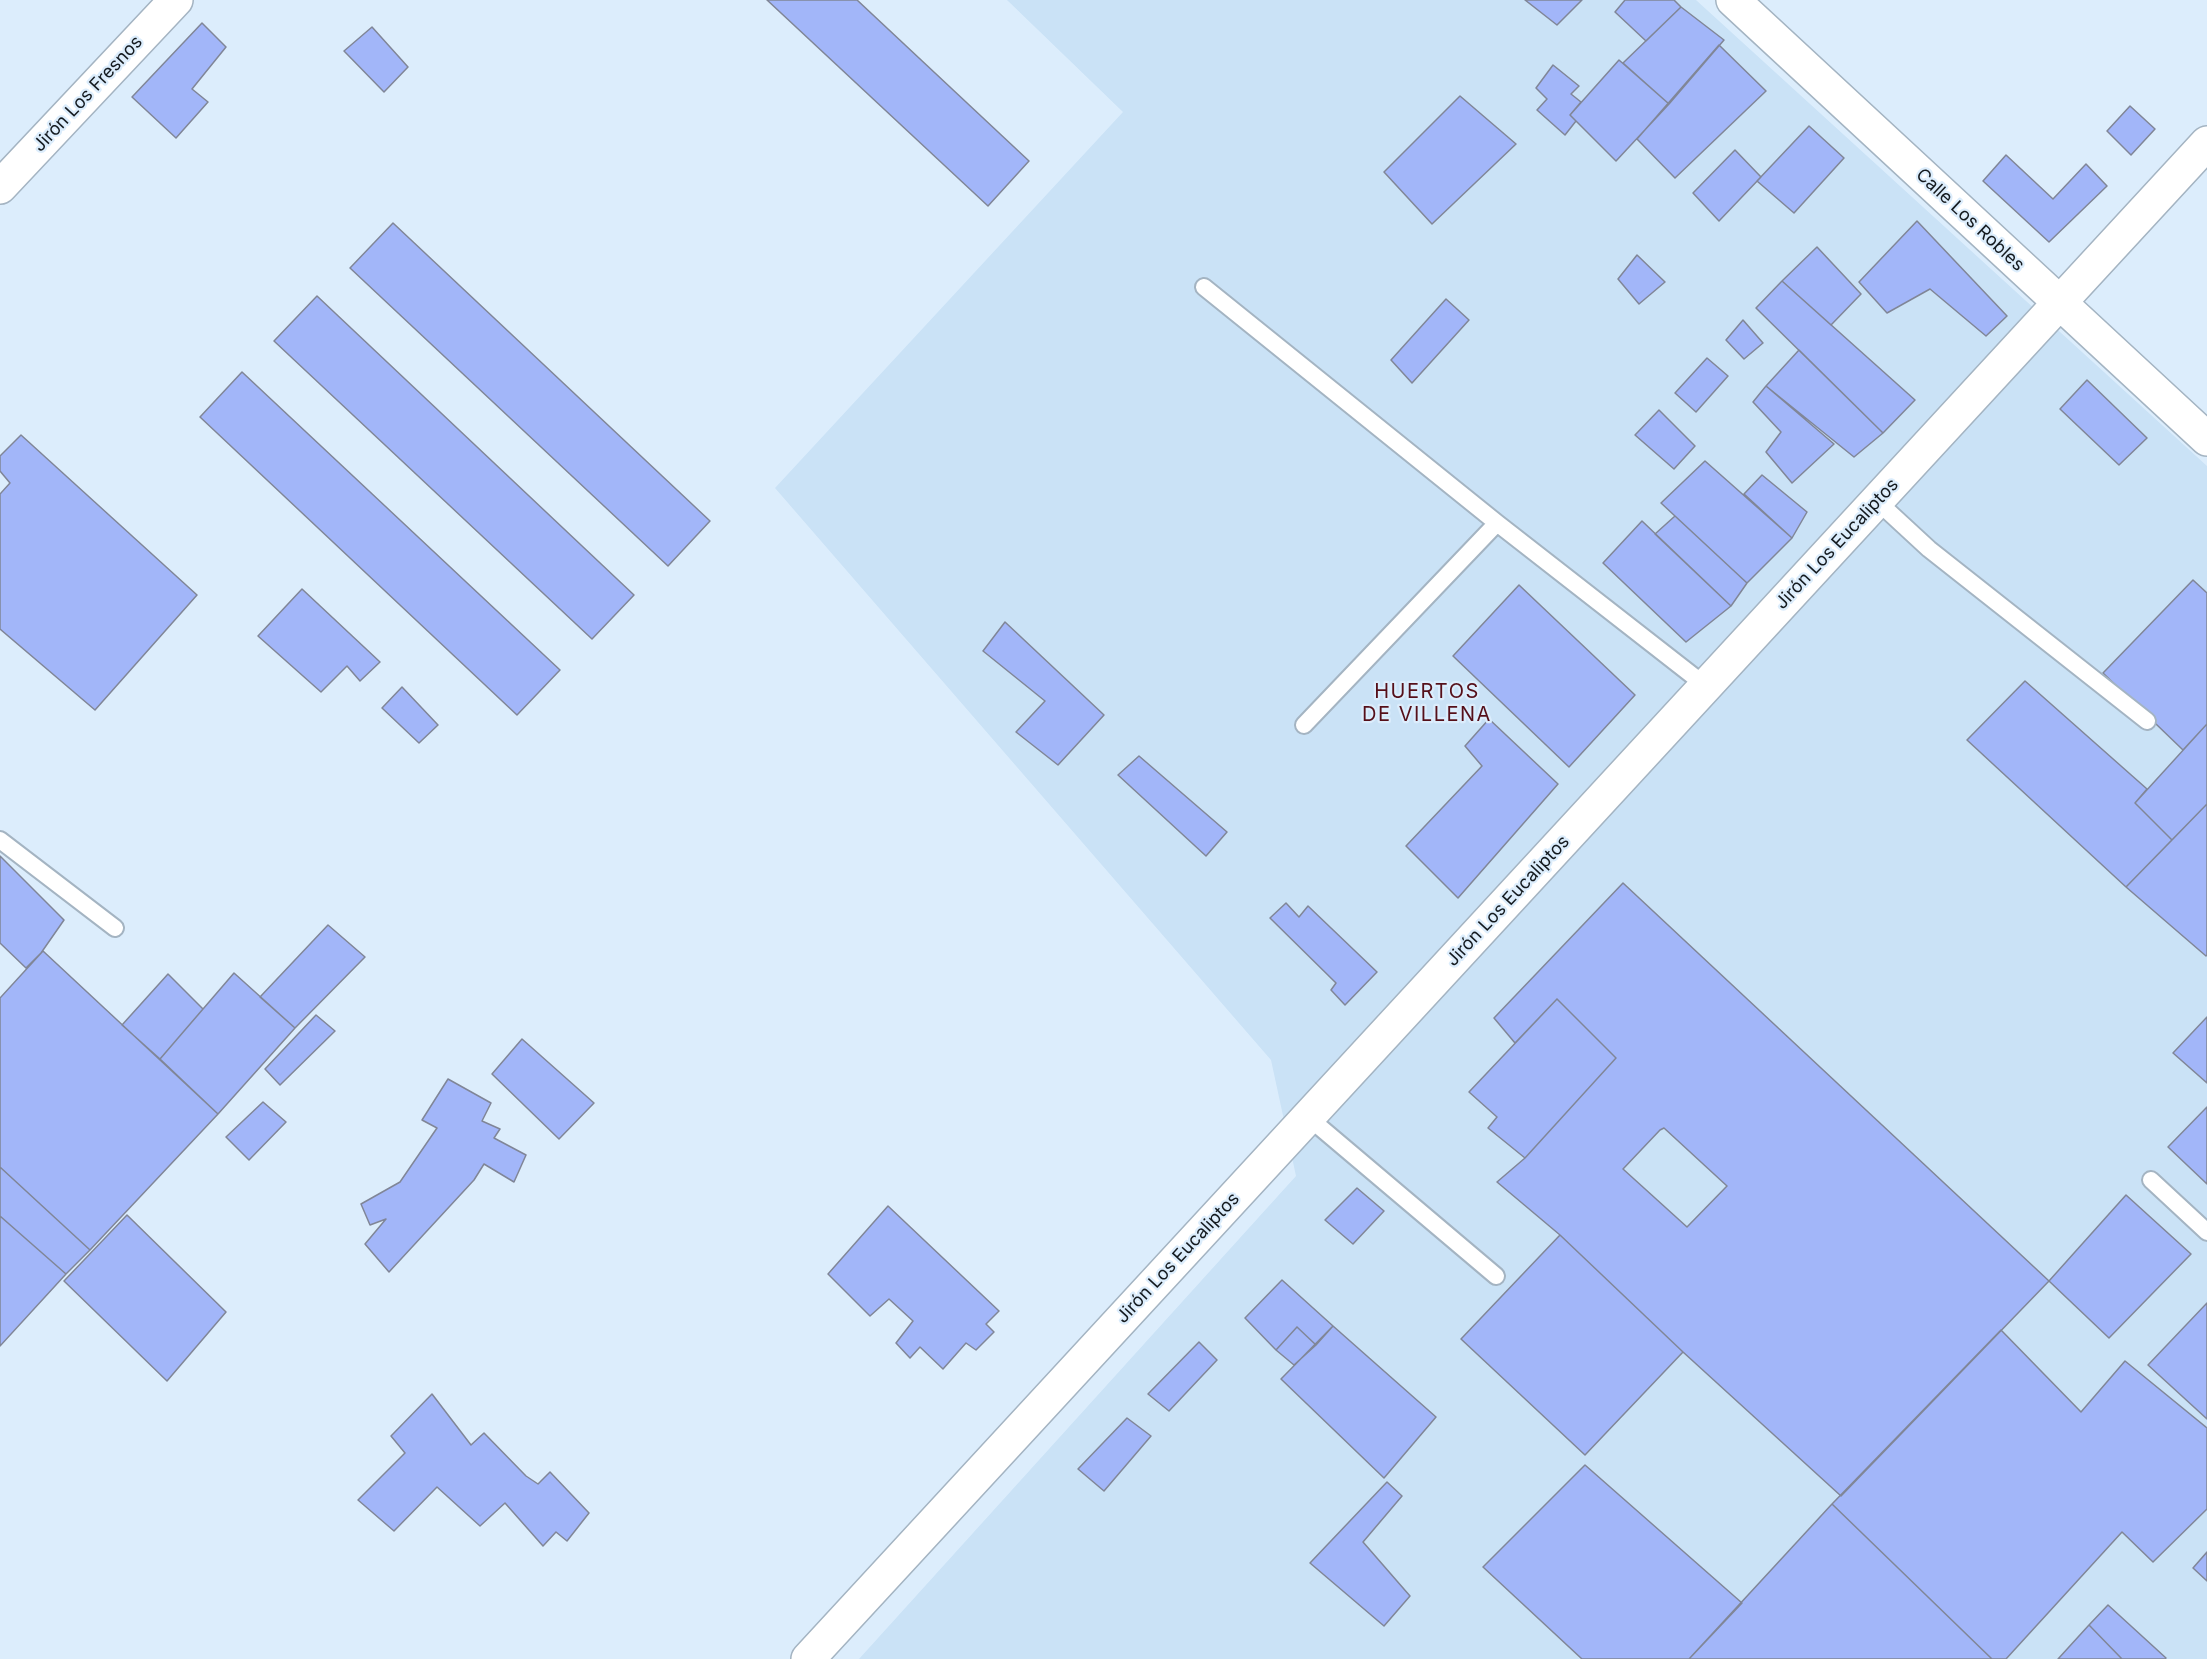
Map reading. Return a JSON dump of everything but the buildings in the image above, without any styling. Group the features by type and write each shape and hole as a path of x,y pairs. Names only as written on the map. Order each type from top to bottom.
{"street":[{"name":"Jirón Los Fresnos","path":"0,188 176,0"},
{"name":"Calle Los Robles","path":"1733,0 2207,439"},
{"name":"Jirón Los Eucaliptos","path":"808,1659 2207,143"}],"lane":[{"path":"1204,287 1497,523 1706,686"},
{"path":"1877,501 1929,549 2147,721"},
{"path":"1304,724 1497,523"},
{"path":"0,840 115,928"},
{"path":"1308,1117 1496,1276"},
{"path":"2151,1180 2207,1232"}],"shaded area":[{"path":"1007,0 1696,0 2207,466 2207,1659 859,1659 1296,1176 1271,1060 775,488 1123,112"}],"district":[{"name":"HUERTOS DE VILLENA","path":"1427,704"}]}
